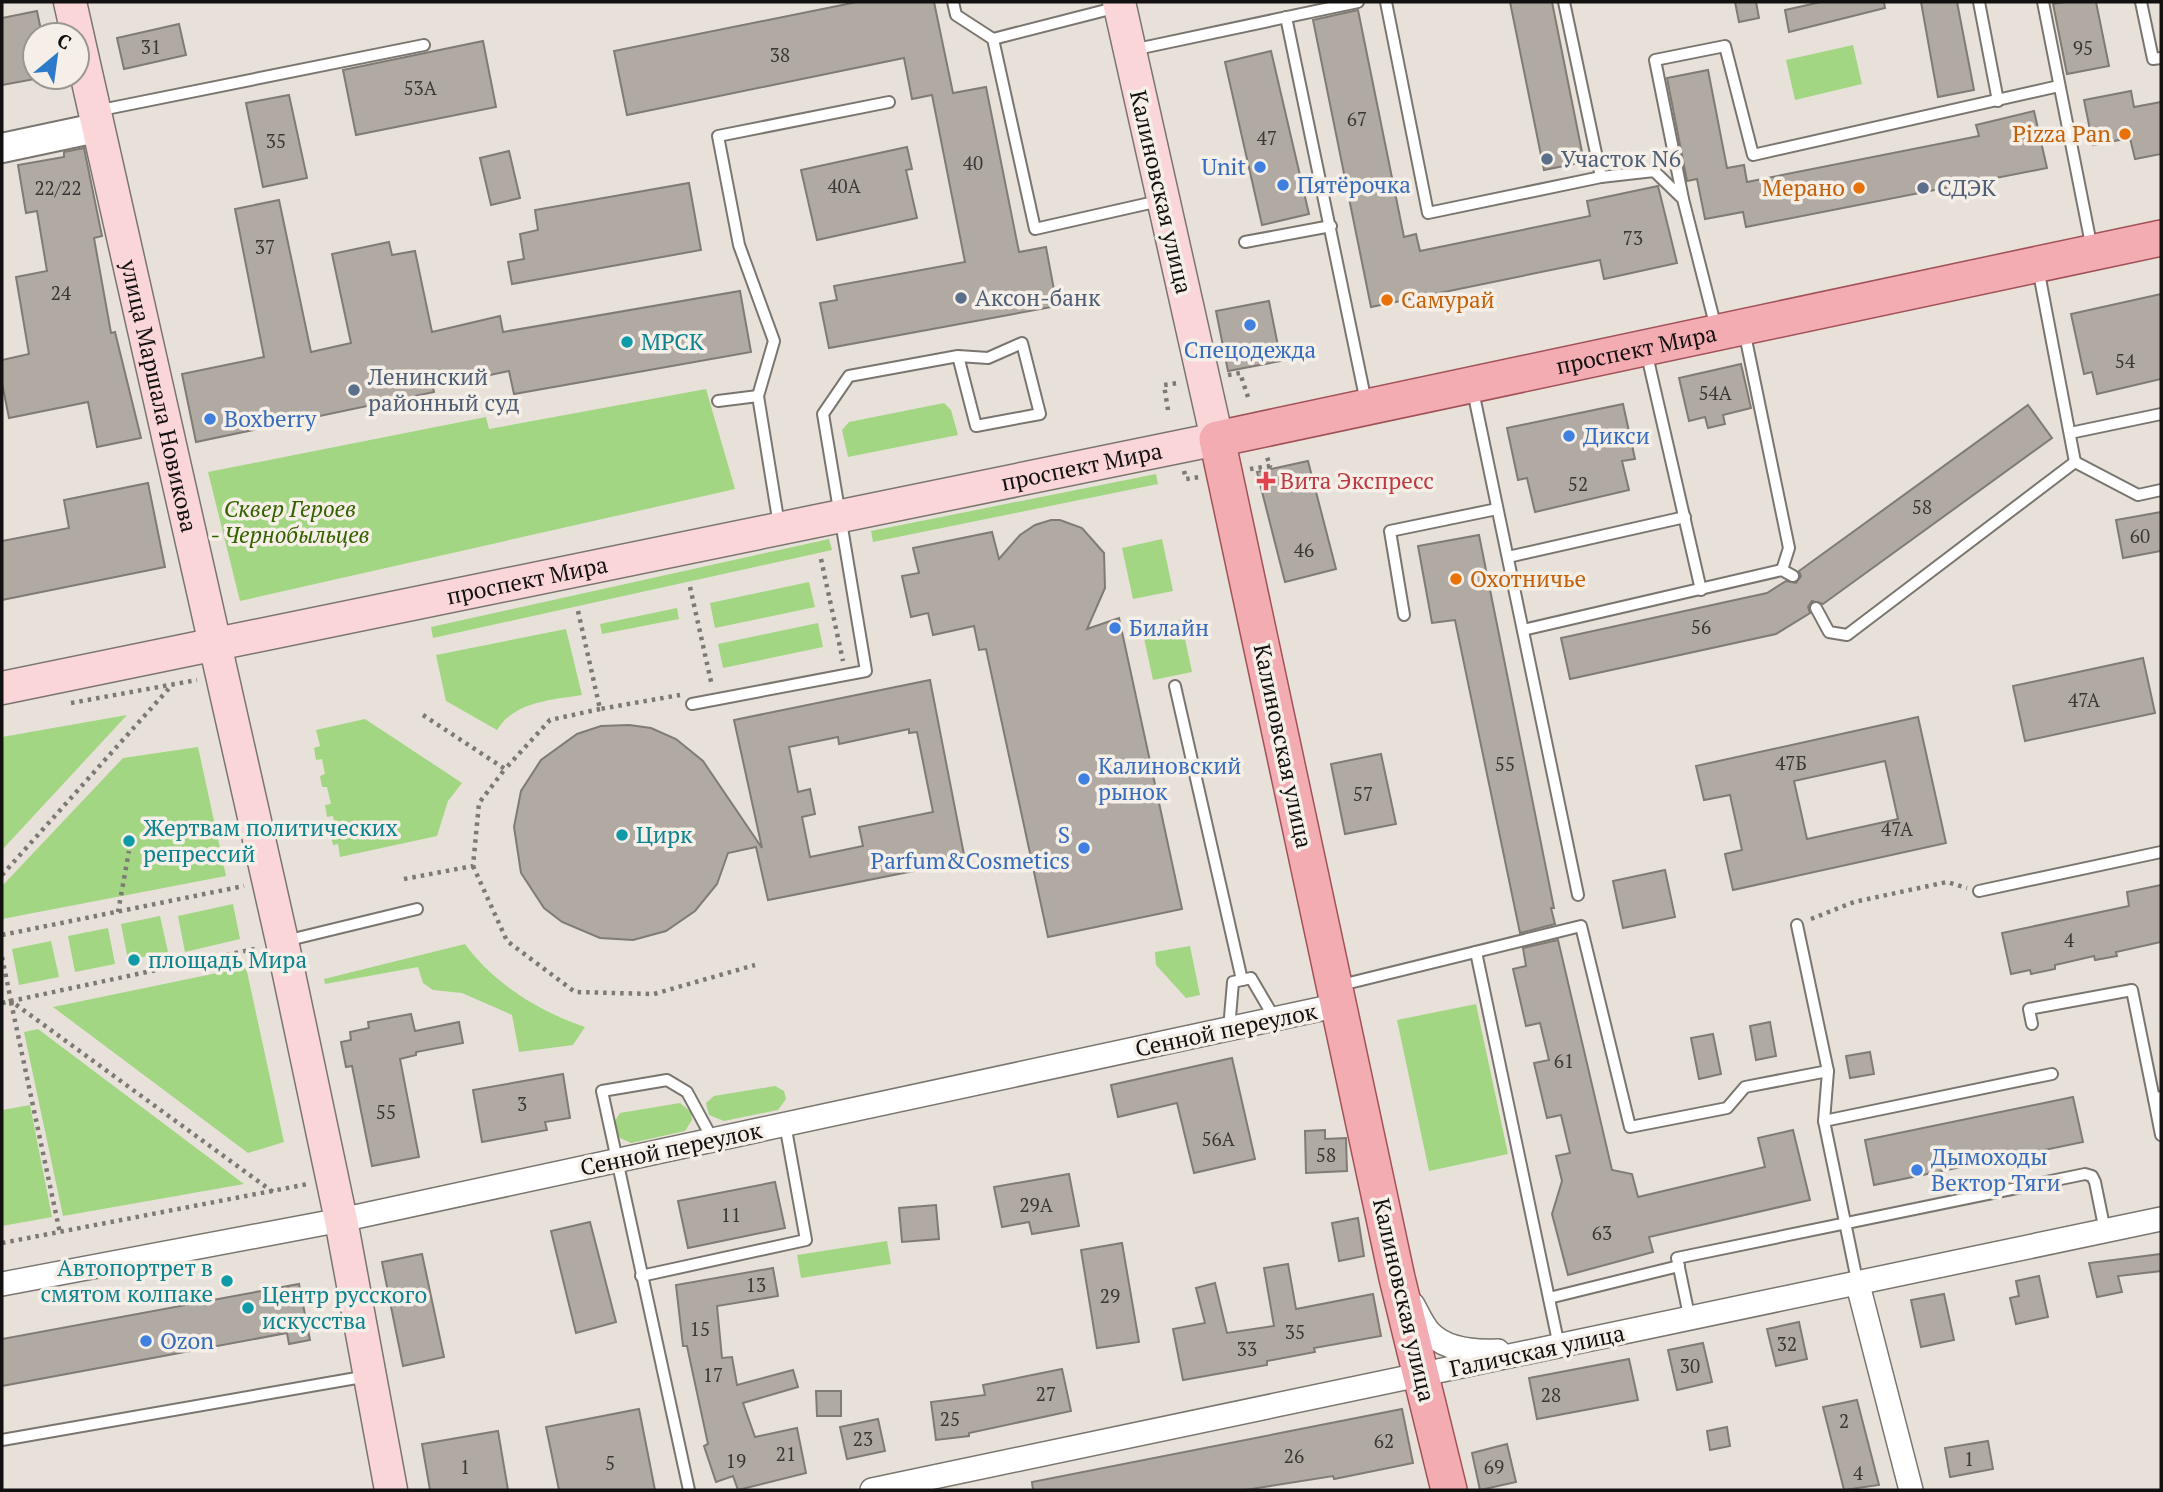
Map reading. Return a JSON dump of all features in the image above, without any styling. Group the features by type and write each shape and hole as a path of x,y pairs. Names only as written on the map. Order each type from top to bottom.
{"main road":[{"name":"улица Маршала Новикова","path":"70,2 215,645 275,944 341,1220 386,1489"},
{"name":"Калиновская улица","path":"1119,4 1217,439 1397,1278 1449,1490"},
{"name":"проспект Мира","path":"2,688 1217,439 2161,238"}],"street":[{"path":"2,148 95,120"},
{"name":"Сенной переулок","path":"2,1284 341,1220 1229,1029 1275,1019 1337,996"},
{"name":"Галичская улица","path":"872,1490 2161,1219"},
{"path":"1397,1278 1430,1334 1447,1344 1475,1352 1533,1351"},
{"path":"1858,1284 1911,1490"}],"lane":[{"path":"954,2 957,15 993,39 1035,229 1163,200"},
{"path":"1130,50 1358,2"},
{"path":"1386,2 1428,213 1601,177 1654,171 1684,198"},
{"path":"1564,2 1601,177"},
{"path":"1979,2 1997,101"},
{"path":"2043,2 2093,252"},
{"path":"2141,2 2153,59 2161,58"},
{"path":"993,39 1119,4"},
{"path":"1286,17 1367,407"},
{"path":"95,120 424,45"},
{"path":"1782,570 1789,548 1730,331 1684,198 1655,60 1725,46 1753,155 2059,86"},
{"path":"779,528 758,396 774,341 738,245 718,136 889,102"},
{"path":"1245,242 1331,226"},
{"path":"2037,266 2076,462"},
{"path":"690,699 866,671 824,414 849,376 958,356 988,358 1022,343 1040,414 976,426 958,356"},
{"path":"1646,348 1701,590"},
{"path":"1471,385 1578,895"},
{"path":"718,401 758,396"},
{"path":"2070,433 2161,414"},
{"path":"2076,462 2138,495 2161,490"},
{"path":"1816,608 1829,632 1847,635 2076,462"},
{"path":"1404,615 1390,531 1497,509"},
{"path":"1508,557 1685,517"},
{"path":"1523,630 1782,570 1793,576"},
{"path":"1175,686 1242,980"},
{"path":"1979,891 2161,852"},
{"path":"275,944 417,909"},
{"path":"1797,925 1828,1070 1824,1121 1858,1284"},
{"path":"1337,996 1476,952 1581,926 1630,1127 1727,1108 1745,1087 1828,1070"},
{"path":"1476,952 1559,1346"},
{"path":"1229,1029 1233,982 1251,978 1275,1019"},
{"path":"2032,1024 2029,1009 2132,990 2158,1098 2161,1135"},
{"path":"1824,1121 2052,1074"},
{"path":"689,1490 615,1161 602,1091 667,1080 687,1092 713,1140"},
{"path":"641,1276 806,1240 785,1124"},
{"path":"1690,1320 1677,1258 2085,1174 2092,1176 2095,1182 2105,1231"},
{"path":"1549,1298 1679,1266"},
{"path":"2,1440 369,1376"}],"path":[{"path":"1227,375 1240,373 1248,397"},
{"path":"1168,410 1164,385 1178,383"},
{"path":"821,559 841,647"},
{"path":"690,587 708,669"},
{"path":"578,611 600,709"},
{"path":"67,704 206,678"},
{"path":"2,875 173,685"},
{"path":"700,691 713,689"},
{"path":"690,699 600,709 550,720 505,769 479,803 474,866 507,941 575,992 654,994 755,965"},
{"path":"423,715 505,769"},
{"path":"118,912 129,851"},
{"path":"404,879 474,866"},
{"path":"1797,925 1854,902 1947,882 1979,891"},
{"path":"2,936 253,884"},
{"path":"2,1003 275,944"},
{"path":"2,957 60,1233"},
{"path":"11,1002 273,1192"},
{"path":"2,1243 314,1182"}],"green space":[{"path":"1853,45 1862,84 1795,100 1786,60"},
{"name":"Сквер Героев - Чернобыльцев","path":"706,389 735,489 240,601 208,472 486,417 489,429"},
{"path":"944,403 951,410 958,435 848,457 842,430 849,422"},
{"path":"1156,474 1158,484 873,542 871,531"},
{"path":"829,539 832,550 433,638 431,627"},
{"path":"1162,539 1173,591 1133,599 1122,548"},
{"path":"809,582 815,607 715,628 710,603"},
{"path":"677,608 679,619 602,634 600,624"},
{"path":"1181,620 1192,672 1153,680 1142,629"},
{"path":"818,623 823,647 723,668 718,644"},
{"path":"566,629 582,695 524,708 505,720 497,730 446,701 436,655"},
{"path":"127,715 2,850 2,737"},
{"path":"365,719 462,783 448,801 437,836 340,857 338,844 333,845 330,833 336,831 333,816 327,817 325,805 331,804 327,787 322,787 320,776 325,774 322,759 316,760 314,748 320,746 316,730"},
{"path":"198,747 226,876 2,919 2,886 123,758"},
{"path":"233,904 240,939 185,952 178,916"},
{"path":"160,916 168,952 128,960 121,924"},
{"path":"108,928 115,964 75,972 68,936"},
{"path":"51,941 59,977 19,985 12,949"},
{"path":"465,944 489,971 519,995 551,1013 585,1027 573,1045 519,1052 512,1015 462,993 433,990 423,983 418,967 325,984 324,979"},
{"path":"1190,946 1200,995 1186,998 1156,965 1155,952"},
{"path":"246,967 284,1142 248,1153 53,1007"},
{"path":"1476,1004 1508,1154 1429,1171 1397,1020"},
{"path":"38,1029 244,1184 63,1216 24,1032"},
{"path":"775,1086 784,1091 786,1099 778,1110 724,1121 709,1115 706,1103 714,1096"},
{"path":"680,1103 691,1112 692,1120 685,1131 631,1143 616,1136 613,1124 620,1113"},
{"path":"30,1105 52,1217 2,1226 2,1110"},
{"path":"887,1241 891,1264 801,1278 797,1255"}],"building":[{"path":"857,2 934,2 953,93 986,87 1019,252 1046,247 1057,306 829,348 820,303 837,300 834,286 965,262 932,95 912,99 904,58 627,115 614,51"},
{"path":"1510,2 1552,2 1584,162 1544,170"},
{"path":"1735,2 1756,2 1759,18 1739,22"},
{"path":"1821,2 1884,2 1885,8 1789,32 1785,10"},
{"path":"1921,2 1957,2 1974,90 1938,97"},
{"path":"2096,2 2109,66 2067,74 2053,4"},
{"path":"1358,10 1404,237 1416,234 1420,251 1590,216 1587,201 1658,186 1677,263 1604,279 1600,260 1371,307 1313,20"},
{"path":"37,11 39,21 21,21 21,82 2,85 2,18"},
{"path":"179,24 186,55 124,69 117,38"},
{"path":"483,41 496,107 356,135 343,70"},
{"path":"1271,51 1309,214 1262,225 1225,62"},
{"path":"1708,70 1727,168 1744,165 1747,182 1979,136 1976,125 2034,111 2047,168 1746,227 1743,212 1705,219 1697,179 1687,181 1667,78"},
{"path":"2131,91 2134,107 2161,102 2161,154 2135,159 2130,138 2093,145 2084,100"},
{"path":"289,95 307,178 263,187 246,103"},
{"path":"907,147 912,169 906,170 917,218 817,240 801,170"},
{"path":"84,148 102,236 94,238 111,333 115,332 141,438 97,447 88,402 9,418 2,383 2,360 29,354 16,277 47,271 37,211 26,213 18,165 64,157 64,152"},
{"path":"509,151 520,198 491,205 480,158"},
{"path":"689,183 701,250 512,284 508,262 524,259 520,234 538,230 535,210"},
{"path":"279,200 311,352 351,343 332,254 389,242 392,255 415,251 432,332 500,316 503,332 740,291 751,352 514,394 509,371 433,387 434,392 196,442 182,374 264,357 235,209"},
{"path":"2161,294 2161,379 2097,394 2092,372 2084,374 2071,314"},
{"path":"1269,301 1281,361 1228,371 1216,311"},
{"path":"1741,364 1751,408 1723,415 1725,424 1708,428 1705,417 1689,421 1679,378"},
{"path":"1623,404 1635,459 1622,461 1629,490 1535,512 1527,478 1518,480 1507,428"},
{"path":"2028,405 2052,438 1823,604 1812,601 1808,607 1810,613 1776,634 1570,679 1561,638 1767,593 1786,581 1796,583 1801,576 1799,571"},
{"path":"1308,461 1336,569 1285,582 1257,472"},
{"path":"148,483 165,567 2,600 2,541 69,528 64,500"},
{"path":"2161,512 2161,551 2123,558 2116,520"},
{"name":"Калиновский рынок","path":"1060,520 1082,528 1104,553 1105,588 1087,629 1119,618 1182,909 1048,937 986,649 979,650 974,626 933,635 928,613 911,617 902,576 919,573 913,548 992,532 999,559 1020,535 1035,525"},
{"path":"1479,535 1554,908 1551,908 1555,924 1520,933 1455,620 1432,623 1418,546"},
{"path":"2143,658 2155,713 2025,741 2013,686"},
{"path":"930,680 966,865 945,869 944,865 768,900 756,847 728,853 717,884 695,911 666,931 633,940 600,938 562,922 544,908 521,873 514,827 521,791 541,760 577,734 601,726 629,725 651,728 676,739 703,761 762,848 734,720","holes":["909,729 909,733 917,732 933,812 859,827 863,846 810,857 802,817 815,814 810,789 798,792 789,747 838,737 839,744"]},
{"path":"1918,717 1946,843 1733,890 1725,854 1742,850 1730,795 1704,800 1696,766","holes":["1885,761 1898,819 1807,839 1794,781"]},
{"path":"1381,754 1396,824 1345,834 1331,764"},
{"path":"1665,870 1675,917 1623,928 1613,881"},
{"path":"2161,885 2161,942 2116,952 2117,956 2095,960 2094,956 2055,965 2055,969 2031,974 2030,970 2011,974 2002,933 2129,906 2127,892"},
{"path":"1558,940 1612,1170 1632,1174 1638,1197 1765,1167 1758,1138 1793,1130 1810,1200 1649,1237 1653,1252 1568,1275 1552,1214 1562,1181 1556,1156 1570,1153 1561,1115 1547,1118 1534,1063 1549,1060 1540,1023 1526,1026 1513,969 1526,966 1523,948"},
{"path":"411,1014 415,1031 459,1022 463,1043 416,1052 416,1055 400,1059 419,1157 372,1166 352,1066 346,1067 341,1042 351,1040 350,1032 369,1028 368,1022"},
{"path":"1770,1022 1776,1056 1756,1060 1750,1026"},
{"path":"1713,1034 1721,1074 1699,1079 1691,1038"},
{"path":"1870,1052 1874,1074 1850,1078 1846,1056"},
{"path":"1232,1058 1255,1159 1194,1173 1177,1103 1118,1117 1111,1085"},
{"path":"563,1074 570,1118 545,1122 547,1130 482,1142 473,1090"},
{"path":"2073,1097 2083,1142 1874,1185 1865,1140"},
{"path":"1325,1130 1325,1139 1346,1138 1347,1171 1306,1173 1305,1131"},
{"path":"1069,1174 1079,1226 1032,1234 1029,1222 1002,1227 994,1187"},
{"path":"775,1182 785,1228 688,1248 678,1201"},
{"path":"936,1205 939,1239 902,1242 899,1208"},
{"path":"1358,1218 1364,1256 1339,1261 1332,1223"},
{"path":"590,1222 616,1322 576,1333 551,1231"},
{"path":"1122,1243 1139,1342 1097,1348 1081,1250"},
{"path":"422,1254 444,1357 403,1366 382,1262"},
{"path":"2161,1254 2161,1271 2118,1276 2122,1292 2097,1297 2089,1263"},
{"path":"1288,1264 1296,1309 1373,1294 1381,1336 1314,1348 1315,1352 1267,1361 1267,1365 1183,1380 1173,1329 1205,1323 1196,1288 1215,1283 1227,1333 1274,1326 1264,1268"},
{"path":"773,1268 778,1296 717,1306 722,1358 732,1357 737,1385 793,1370 798,1387 743,1403 755,1437 797,1428 806,1473 738,1490 733,1476 716,1482 704,1446 708,1444 687,1346 683,1346 676,1285"},
{"path":"2039,1276 2048,1317 2016,1324 2010,1298 2019,1296 2016,1281"},
{"path":"299,1284 310,1340 289,1344 287,1333 2,1386 2,1339"},
{"path":"1944,1294 1954,1340 1921,1347 1911,1300"},
{"path":"1799,1322 1807,1359 1776,1366 1767,1329"},
{"path":"1703,1343 1712,1382 1677,1390 1668,1350"},
{"path":"1629,1359 1638,1400 1537,1419 1529,1378"},
{"path":"1062,1369 1071,1411 969,1433 969,1436 936,1440 931,1402 985,1395 983,1385"},
{"path":"816,1391 841,1391 841,1416 817,1416"},
{"path":"1857,1400 1879,1485 1844,1490 1823,1407"},
{"path":"639,1409 655,1490 559,1490 546,1427"},
{"path":"1402,1409 1413,1463 1334,1479 1333,1476 1245,1490 1033,1490 1032,1482"},
{"path":"878,1419 885,1451 847,1459 840,1427"},
{"path":"1727,1427 1730,1446 1710,1450 1707,1431"},
{"path":"498,1431 508,1490 430,1490 422,1444"},
{"path":"1988,1441 1993,1469 1950,1477 1945,1448"},
{"path":"1507,1444 1516,1482 1480,1490 1472,1453"}],"place":[{"name":"Pizza Pan","path":"2125,134"},
{"name":"Участок N6","path":"1547,159"},
{"name":"Unit","path":"1260,167"},
{"name":"Пятёрочка","path":"1283,185"},
{"name":"Мерано","path":"1859,188"},
{"name":"СДЭК","path":"1923,188"},
{"name":"Аксон-банк","path":"961,298"},
{"name":"Самурай","path":"1387,300"},
{"name":"Спецодежда","path":"1250,325"},
{"name":"МРСК","path":"627,342"},
{"name":"Ленинский районный суд","path":"354,390"},
{"name":"Boxberry","path":"210,419"},
{"name":"Дикси","path":"1569,436"},
{"name":"Вита Экспресс","path":"1266,481"},
{"name":"Охотничье","path":"1456,579"},
{"name":"Билайн","path":"1115,628"},
{"name":"Калиновский рынок","path":"1084,779"},
{"name":"Цирк","path":"622,835"},
{"name":"Жертвам политических репрессий","path":"129,841"},
{"name":"S Parfum&Cosmetics","path":"1084,848"},
{"name":"площадь Мира","path":"134,960"},
{"name":"Дымоходы Вектор Тяги","path":"1917,1170"},
{"name":"Автопортрет в смятом колпаке","path":"227,1281"},
{"name":"Центр русского искусства","path":"248,1308"},
{"name":"Ozon","path":"146,1341"}]}
